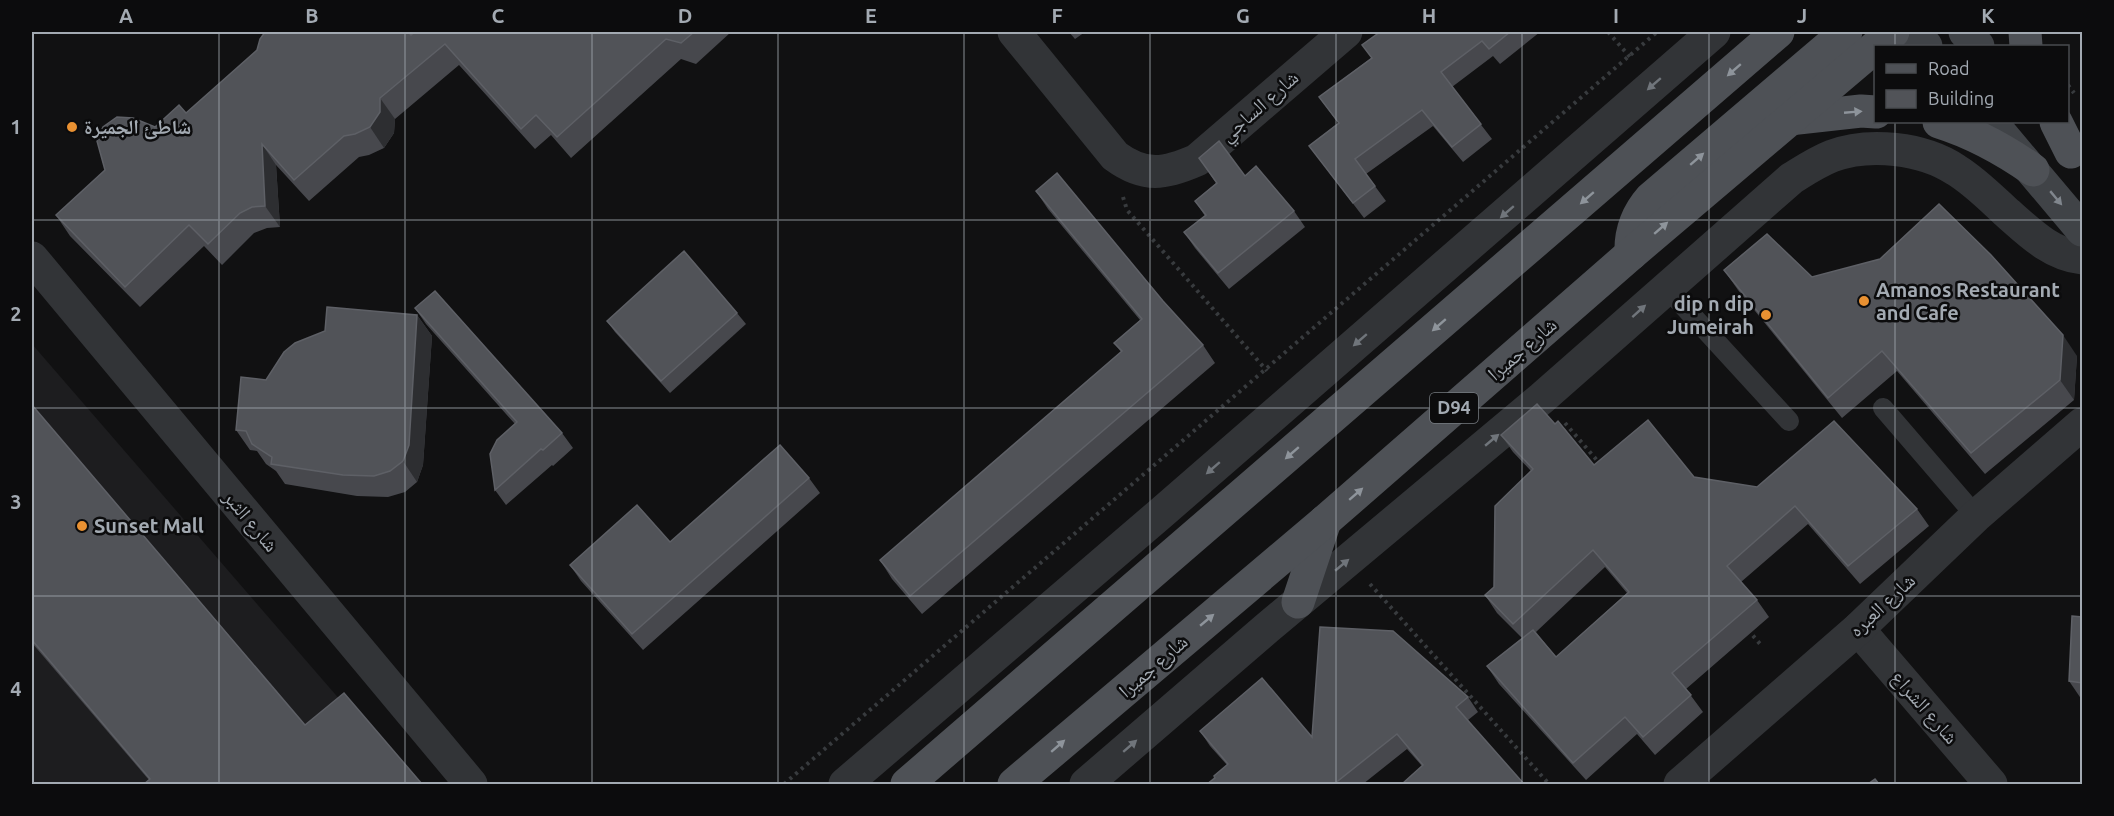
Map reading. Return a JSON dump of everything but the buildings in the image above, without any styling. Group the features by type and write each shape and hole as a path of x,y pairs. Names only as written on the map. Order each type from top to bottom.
{"main road":[{"path":"908,784 1778,32"},
{"path":"1631,254 1632,229 1643,207 1651,198 1846,32"},
{"name":"شارع جميرا","path":"1877,45 1893,32"},
{"name":"شارع جميرا","path":"1014,784 1874,48"},
{"path":"1789,119 1861,111 1874,112"},
{"path":"1942,123 1969,132 2003,149 2033,170"},
{"path":"2057,123 2077,159"},
{"path":"1298,602 1324,521"}],"street":[{"path":"1014,32 1115,156 1127,165"},
{"name":"شارع الساجي","path":"1127,165 1150,172 1175,170 1197,160 1346,32"},
{"path":"845,784 1714,32"},
{"path":"1913,32 1925,45"},
{"path":"1965,32 1977,45"},
{"path":"1992,123 2082,230"},
{"path":"2045,123 2077,159"},
{"path":"1086,784 1298,602 1542,398 1792,178 1812,165 1834,155 1859,150 1884,149 1910,152 1933,159 1955,168 2038,240 2062,253 2082,258"},
{"name":"شارع الثبر","path":"32,258 471,784"},
{"name":"شارع العبره","path":"1680,784 1858,629 1976,516 2082,424"},
{"name":"شارع الشراع","path":"1858,629 1991,784"}],"lane":[{"path":"1666,287 1789,421"},
{"path":"1883,408 1976,516"}],"path":[{"path":"784,784 1658,32"},
{"path":"1127,165 1120,189 1127,210 1266,369 1289,401"},
{"path":"1542,398 1604,467"},
{"path":"1364,577 1549,784"},
{"path":"1746,627 1761,645"}],"shaded area":[{"name":"Sunset Mall","path":"32,344 413,784 32,784"}],"place":[{"name":"شاطئ الجميرة","path":"72,127"},
{"name":"Amanos Restaurant and Cafe","path":"1864,301"},
{"name":"dip n dip Jumeirah","path":"1766,315"},
{"name":"Sunset Mall","path":"82,526"}]}
